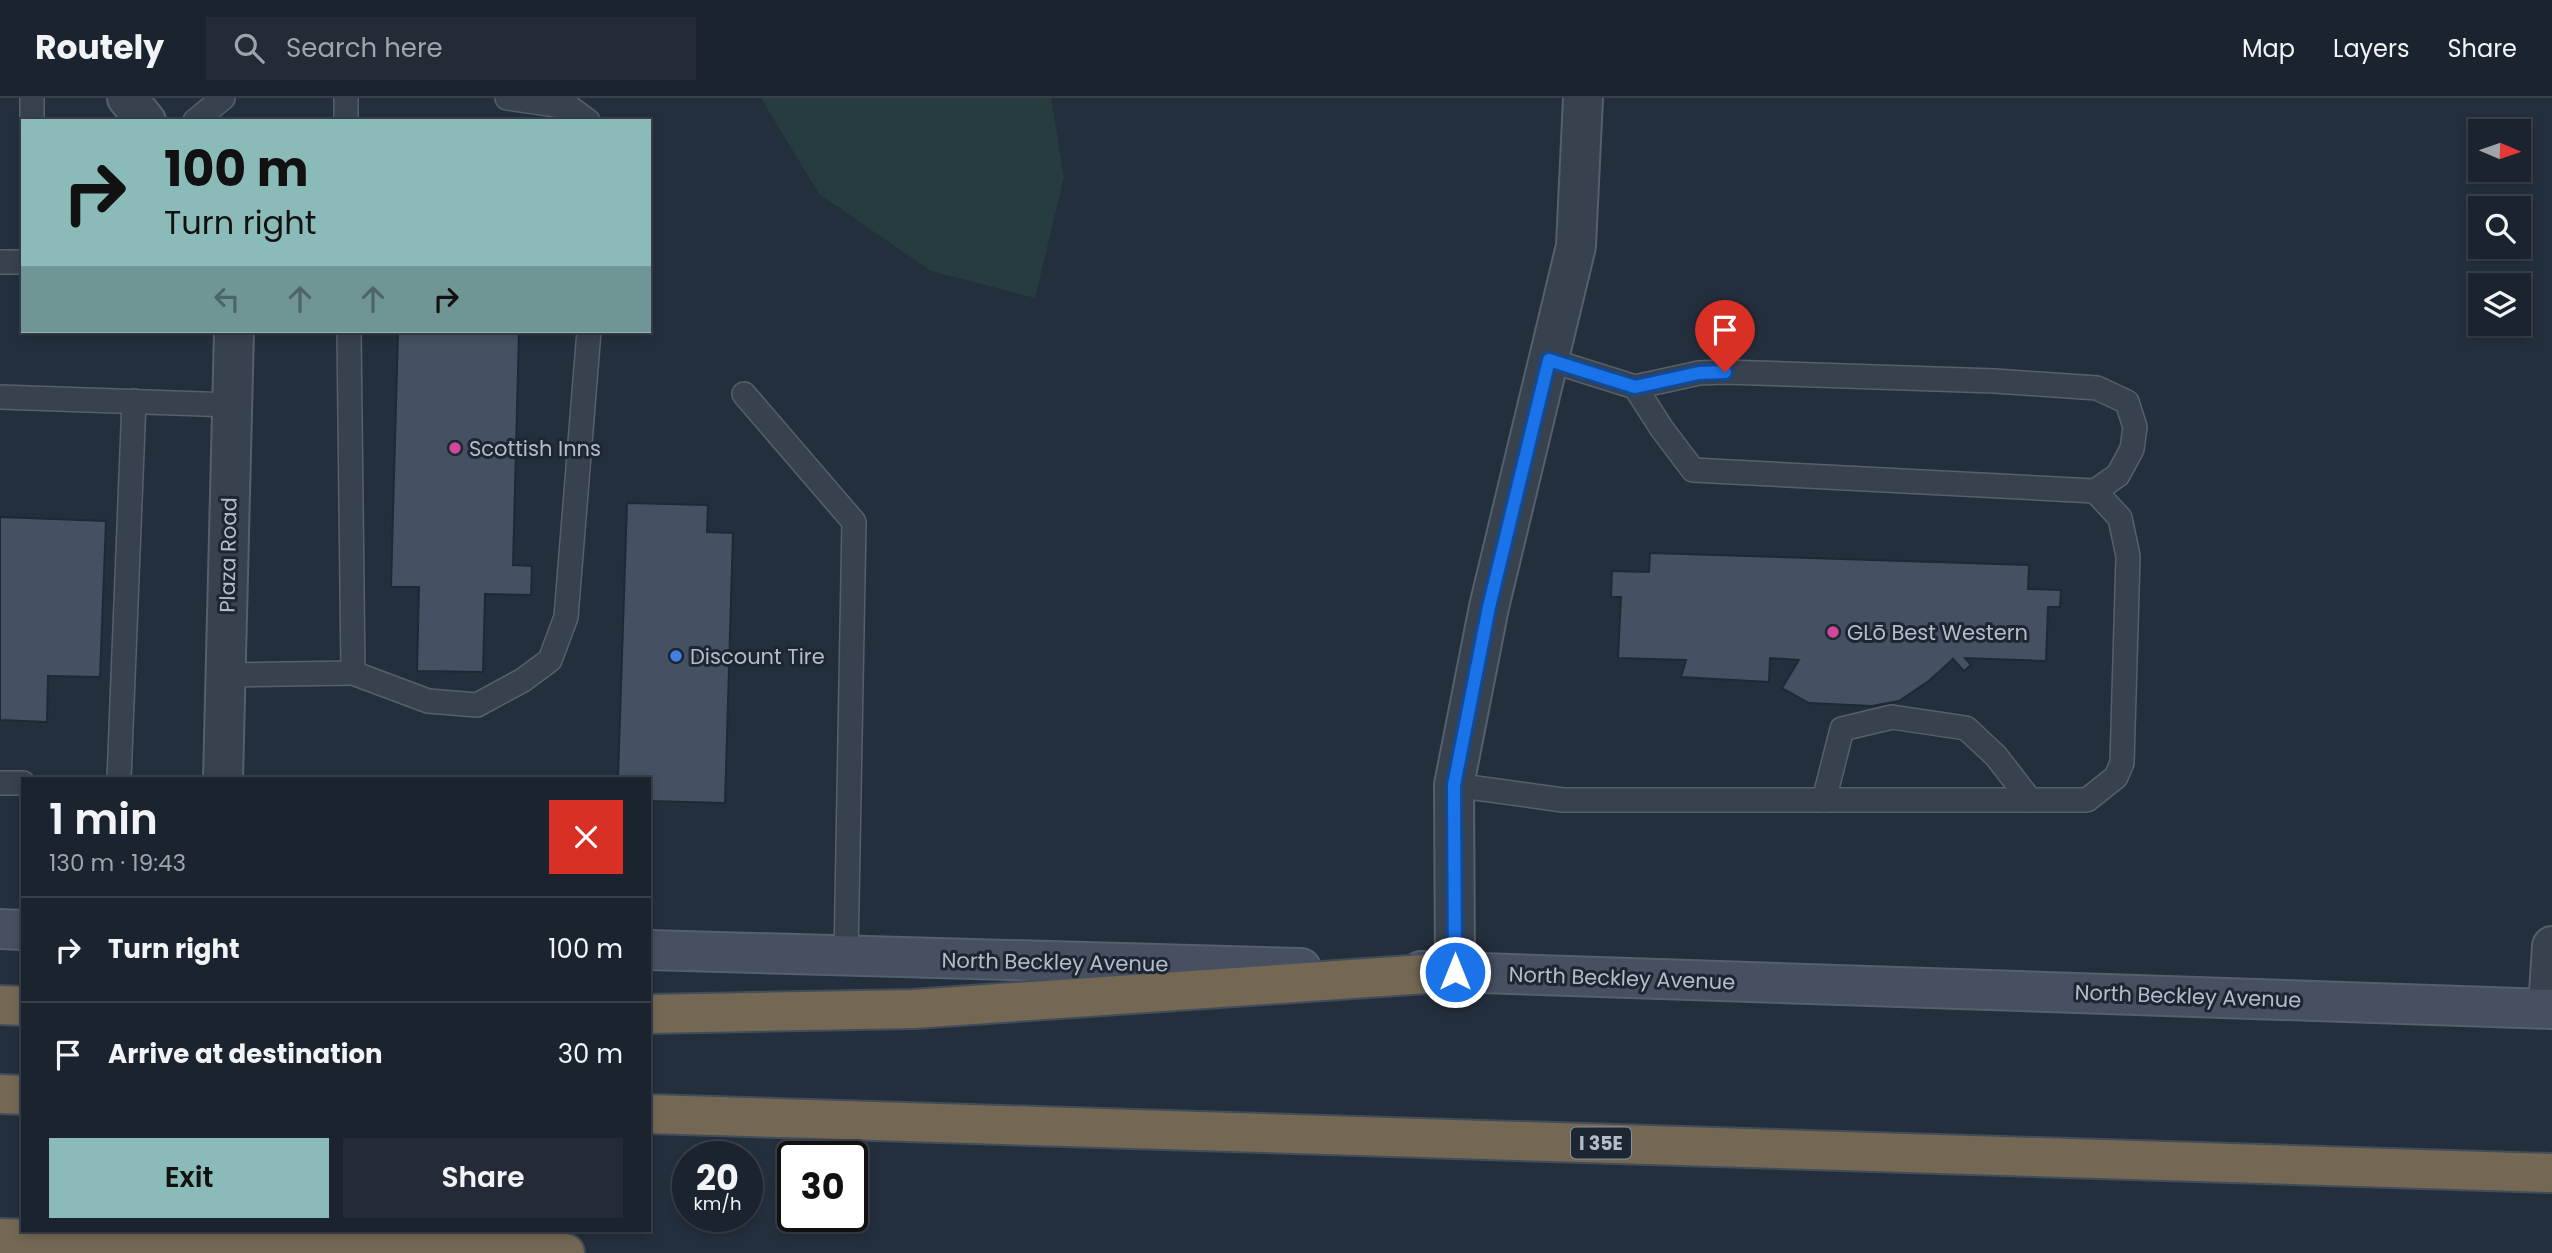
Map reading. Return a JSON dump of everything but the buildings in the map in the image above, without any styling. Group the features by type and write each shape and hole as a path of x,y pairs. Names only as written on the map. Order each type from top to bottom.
{"highway":[{"path":"651,1014 913,1009 1455,972"},
{"path":"0,1005 21,1006"},
{"path":"0,1094 21,1095"},
{"name":"I 35E","path":"651,1114 2552,1174"},
{"path":"0,1238 565,1253"}],"main road":[{"path":"0,929 21,930"},
{"name":"North Beckley Avenue","path":"651,950 1455,972 2550,1008"}],"street":[{"path":"127,98 144,119"},
{"path":"1455,972 1454,785 1489,607 1576,246 1583,98"},
{"name":"Plaza Road","path":"223,777 234,333"},
{"path":"2550,1008 2552,946"}],"lane":[{"path":"32,98 32,119"},
{"path":"197,119 223,98"},
{"path":"346,98 346,119"},
{"path":"507,98 569,107 585,119"},
{"path":"0,262 21,262"},
{"path":"349,333 353,673"},
{"path":"225,675 353,673 428,701 477,705 523,680 550,660 566,617 589,333"},
{"path":"1549,360 1635,387 1699,373 1725,372 1995,381 2097,388 2127,402 2135,427 2132,449 2118,475 2095,491 1693,470 1635,387"},
{"path":"744,394 854,522 846,956"},
{"path":"0,397 232,405"},
{"path":"119,777 134,401"},
{"path":"1454,785 1563,800 2087,800 2116,777 2122,763 2127,556 2120,519 2095,491"},
{"path":"1824,800 1842,729 1892,717 1966,728 1996,756 2030,800"},
{"path":"0,783 21,783"}],"green space":[{"path":"761,98 1051,98 1064,177 1035,298 931,271 819,194"}],"place":[{"name":"Scottish Inns","path":"455,448"},
{"name":"GLō Best Western","path":"1833,632"},
{"name":"Discount Tire","path":"676,656"}],"route":[{"path":"1455,972 1454,785 1489,607 1549,360 1635,387 1699,373 1725,372"}]}
